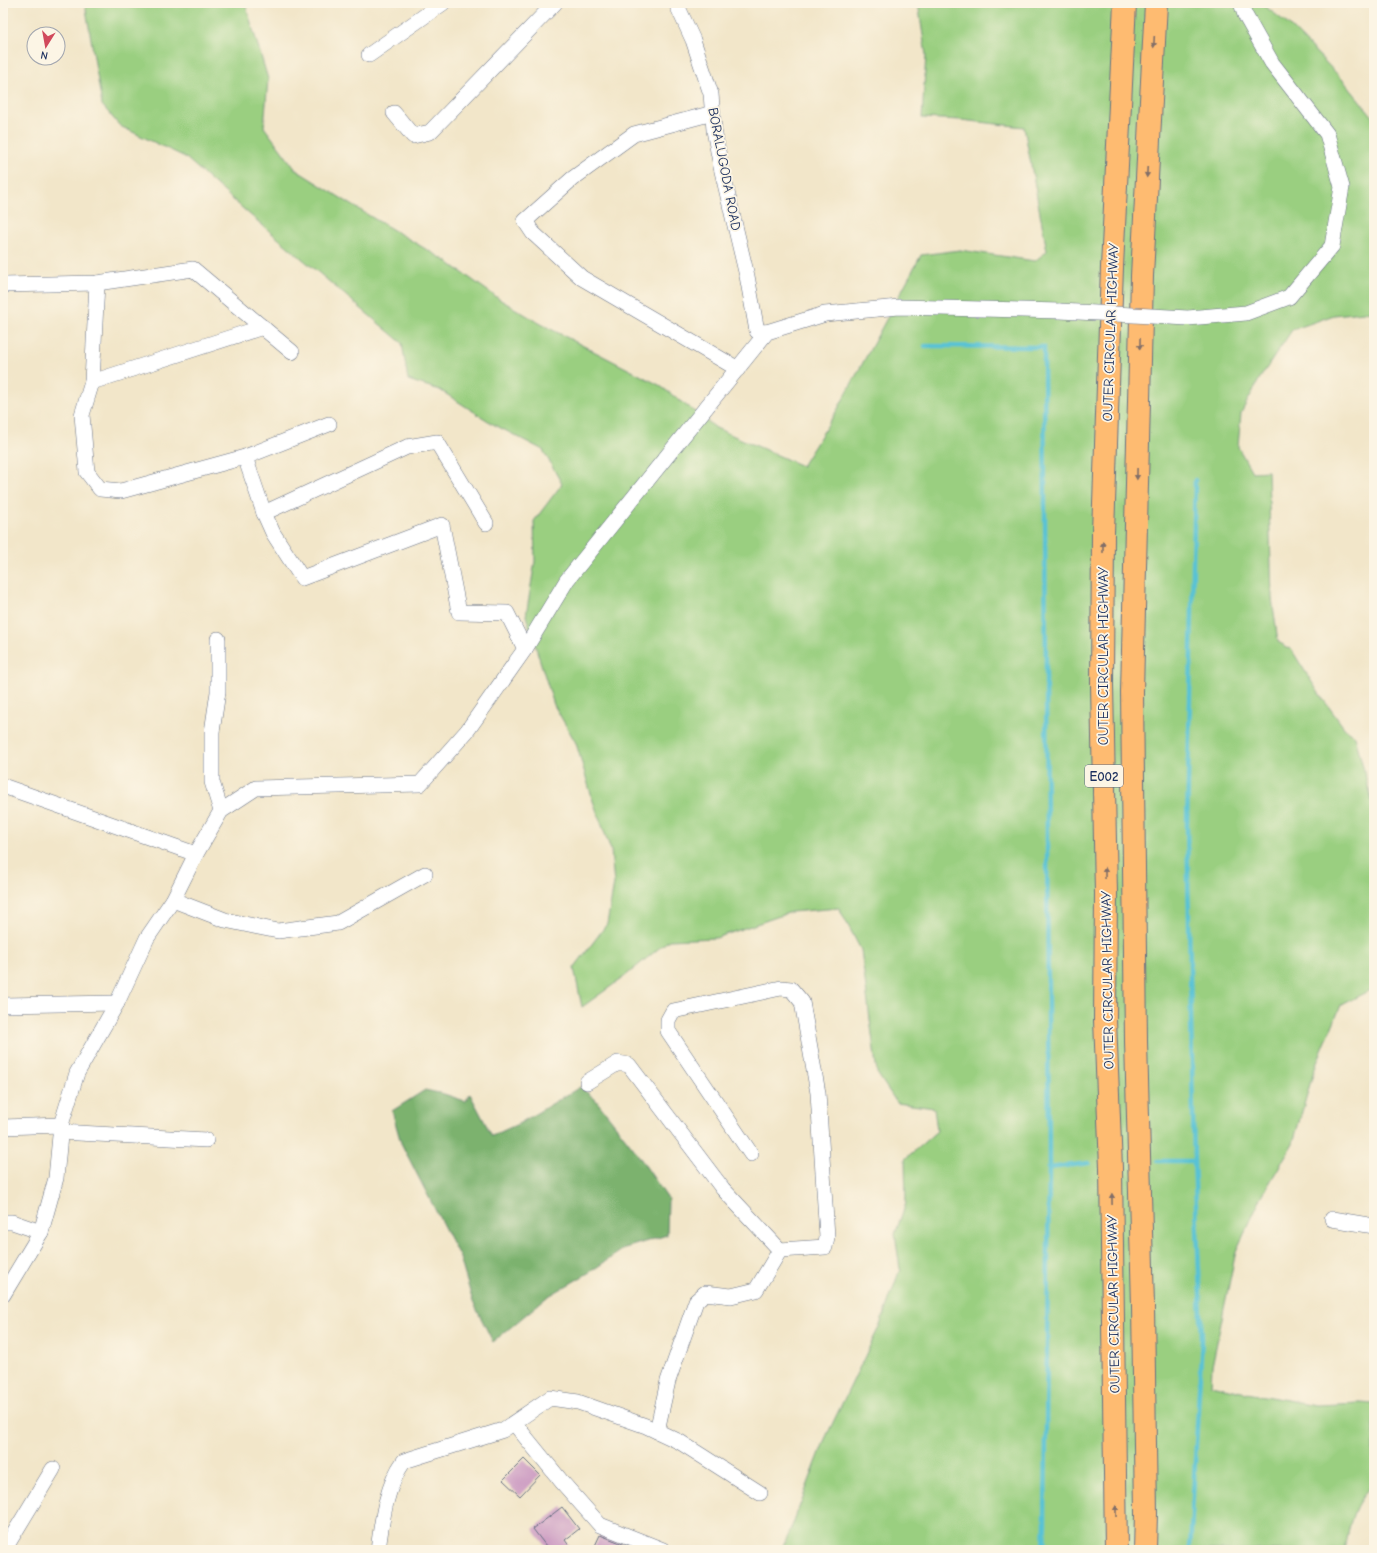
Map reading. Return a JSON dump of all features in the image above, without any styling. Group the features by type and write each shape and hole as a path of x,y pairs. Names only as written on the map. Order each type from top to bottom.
{"highway":[{"name":"OUTER CIRCULAR HIGHWAY","path":"1116,1550 1112,1200 1105,1020 1106,894 1102,684 1103,549 1112,267 1125,3"},
{"name":"OUTER CIRCULAR HIGHWAY","path":"1145,1550 1144,1306 1136,1041 1132,692 1142,276 1156,3"}],"street":[{"path":"369,55 443,3"},
{"path":"394,114 413,136 430,132 555,3"},
{"name":"BORALUGODA ROAD","path":"676,3 693,40 711,94 721,167 747,276 757,331 767,332"},
{"path":"3,1295 41,1232 56,1178 60,1128 77,1073 117,1003 147,938 173,900 196,854 221,812 256,788 420,784 467,731 525,649 567,580 767,332 825,314 899,307 1060,311 1188,318 1246,313 1289,297 1332,246 1342,187 1328,134 1272,63 1245,15 1241,3"},
{"path":"713,113 634,134 572,179 525,221 533,233 582,278 738,369"},
{"path":"3,285 97,283 193,269 292,352"},
{"path":"97,283 92,382 82,415 87,472 100,489 121,491 245,457 329,424"},
{"path":"92,382 263,327"},
{"path":"264,513 407,447 437,442 486,523"},
{"path":"245,457 264,513 273,532 302,578 442,525 460,612 507,613 525,649"},
{"path":"218,639 218,692 212,732 212,782 221,812"},
{"path":"3,786 196,854"},
{"path":"173,900 225,920 278,931 338,923 425,874"},
{"path":"751,1154 668,1031 668,1020 673,1011 781,988 791,989 802,1002 818,1093 826,1237 825,1247 780,1250"},
{"path":"3,1005 117,1003"},
{"path":"587,1082 618,1063 629,1065 723,1189 780,1250"},
{"path":"3,1127 60,1128 206,1140"},
{"path":"1332,1219 1374,1226"},
{"path":"3,1222 12,1222 41,1232"},
{"path":"657,1431 668,1381 696,1301 705,1293 731,1296 756,1290 780,1250"},
{"path":"378,1550 381,1523 389,1493 397,1471 404,1461 503,1430 550,1398 578,1402 657,1431 680,1442 760,1493"},
{"path":"514,1423 562,1482 600,1525 663,1550"},
{"path":"4,1550 53,1468"}],"green space":[{"path":"85,3 245,3 268,79 264,127 296,170 446,261 499,299 541,324 659,385 716,428 802,466 839,407 921,255 960,250 1035,261 1047,251 1024,127 961,120 922,118 926,55 918,3 1261,3 1289,25 1342,79 1374,118 1374,311 1334,315 1292,330 1260,378 1241,413 1238,447 1252,472 1268,471 1272,598 1278,642 1291,649 1320,695 1345,729 1355,736 1374,809 1374,988 1341,1005 1314,1070 1293,1143 1263,1194 1236,1251 1212,1366 1211,1385 1316,1405 1360,1403 1374,1404 1374,1485 1356,1507 1345,1550 781,1550 789,1534 825,1439 880,1325 900,1269 895,1234 906,1203 905,1159 937,1131 934,1108 897,1103 877,1073 861,950 839,908 791,912 716,938 669,940 624,977 582,1007 574,968 607,924 614,884 611,850 593,801 576,743 554,705 526,616 535,561 534,521 562,484 543,450 493,424 440,390 408,380 402,343 248,213 185,157 120,126 102,105"},
{"path":"580,1087 595,1099 634,1149 668,1199 667,1235 625,1248 590,1272 547,1297 493,1342 473,1302 460,1258 401,1143 392,1111 425,1090 465,1101 470,1094 492,1136 520,1123"}],"building":[{"path":"524,1459 540,1475 520,1496 503,1480"},
{"path":"562,1507 579,1529 565,1540 572,1550 549,1550 533,1529"},
{"path":"600,1535 623,1544 637,1550 593,1550"}],"waterway":[{"path":"925,346 1044,347 1049,1168 1044,1550"},
{"path":"1190,1550 1202,1338 1194,1161 1187,825 1195,480"},
{"path":"1158,1161 1194,1161"},
{"path":"1049,1168 1089,1163"}]}
